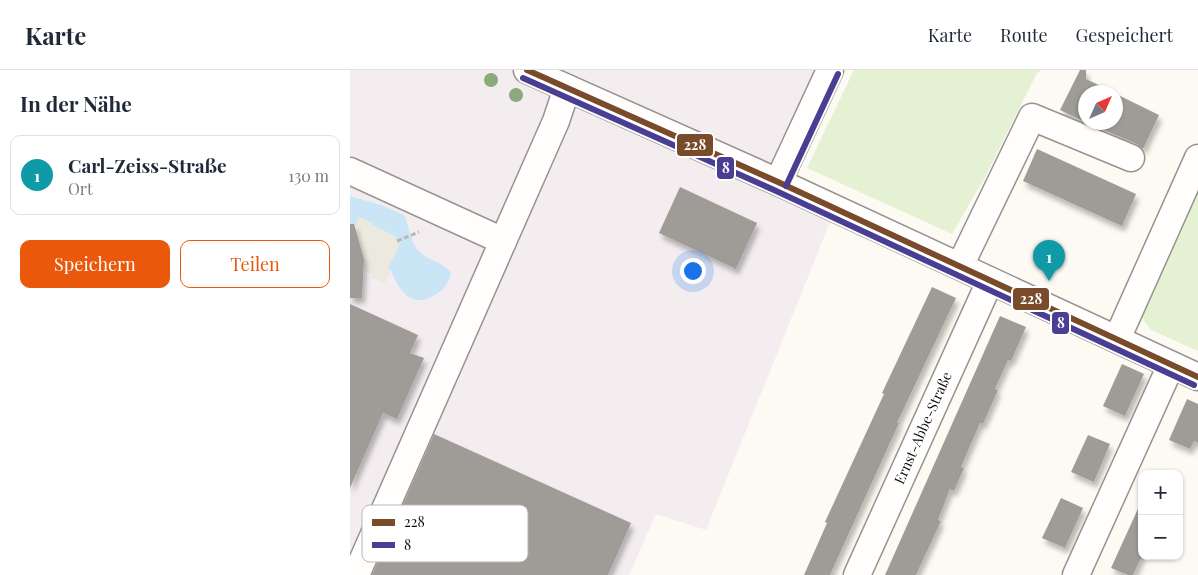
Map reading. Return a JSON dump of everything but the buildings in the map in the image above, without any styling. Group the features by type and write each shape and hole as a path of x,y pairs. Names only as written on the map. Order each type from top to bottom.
{"street":[{"path":"527,70 778,182 1198,377"},
{"path":"778,182 830,70"},
{"path":"387,505 556,121 568,88"},
{"path":"960,266 1032,117 1131,158"},
{"path":"1117,340 1198,158"},
{"path":"350,171 503,241"},
{"name":"Ernst-Abbe-Straße","path":"857,575 990,280"},
{"path":"1076,575 1171,365"},
{"path":"356,575 362,561"}],"path":[{"path":"397,241 419,232"}],"shaded area":[{"path":"350,70 830,70 778,182 830,222 706,530 656,514 629,575 350,575"},
{"path":"359,217 395,236 399,246 388,268 391,270 385,283 370,277 371,274 363,270 364,259 353,231"}],"green space":[{"path":"854,70 1042,70 1037,73 985,177 952,234 807,168"},
{"path":"1198,187 1198,351 1151,330 1141,316"}],"water":[{"path":"350,196 381,205 404,215 413,242 418,250 426,257 444,266 451,273 443,289 425,299 418,300 406,295 388,268 399,246 395,236 372,225 373,223 359,217 350,239"}],"transit line":[{"name":"228","path":"527,70 778,182 1198,377"},
{"name":"8","path":"786,186 838,74"},
{"name":"8","path":"523,78 774,190 1194,385"}],"place":[{"name":"Carl-Zeiss-Straße","path":"1049,281"}]}
